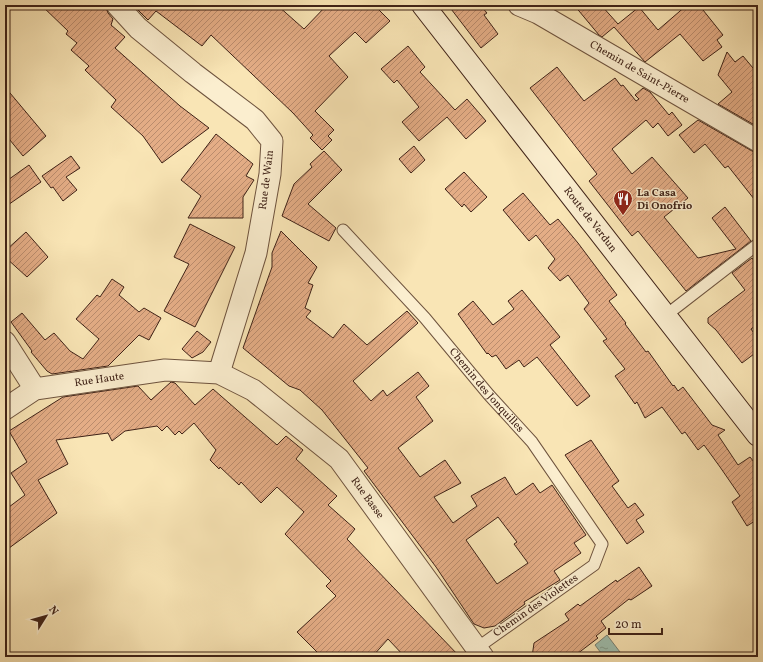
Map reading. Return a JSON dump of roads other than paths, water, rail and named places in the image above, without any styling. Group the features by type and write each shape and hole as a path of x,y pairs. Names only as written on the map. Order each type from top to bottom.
{"main road":[{"name":"Route de Verdun","path":"423,5 758,435"}],"street":[{"name":"Rue de Wain","path":"117,5 144,33 193,73 255,120 272,142 270,174 256,253 219,373"},
{"name":"Chemin de Saint-Pierre","path":"519,5 538,13 758,141"},
{"path":"5,342 35,389 5,409"},
{"name":"Rue Haute","path":"35,389 165,370 219,373"},
{"name":"Rue Basse","path":"219,373 253,390 339,459 480,652"}],"lane":[{"name":"Chemin des Jonquilles","path":"343,230 425,318 489,395 532,442 602,544 594,565"},
{"path":"666,316 758,244"},
{"name":"Chemin des Violettes","path":"480,652 594,565"}],"water":[{"path":"607,635 623,657 604,657 595,645"}],"place":[{"name":"La Casa Di Onofrio","path":"623,216"}]}
